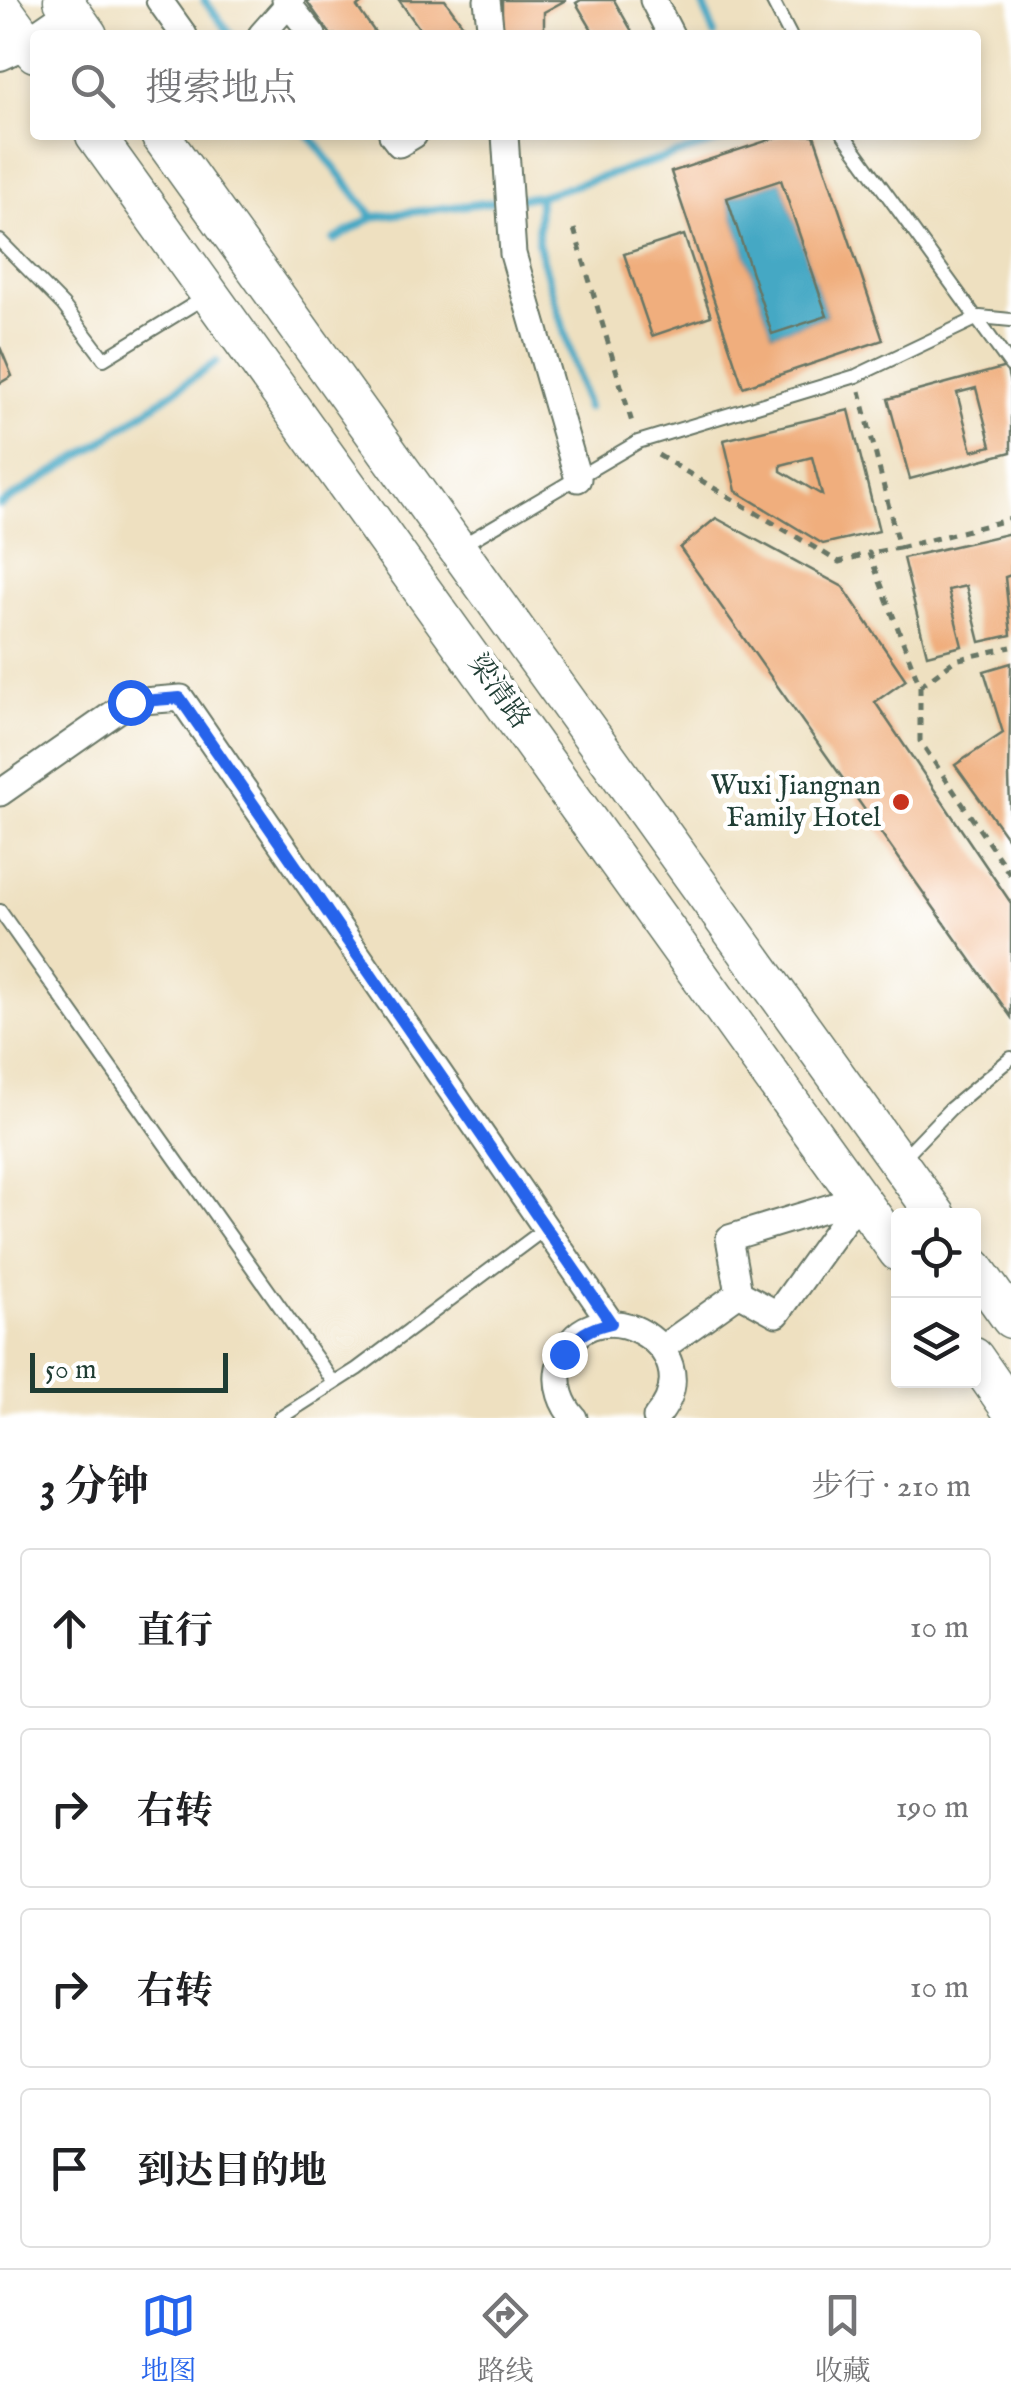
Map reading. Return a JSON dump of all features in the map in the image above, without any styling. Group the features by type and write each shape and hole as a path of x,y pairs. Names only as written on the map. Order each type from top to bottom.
{"main road":[{"path":"0,5 27,44"},
{"name":"梁清路","path":"98,140 891,1242"},
{"name":"梁清路","path":"164,140 931,1208"},
{"path":"860,1198 899,1162"},
{"path":"981,1277 1011,1319"},
{"path":"981,1368 1011,1410"}],"street":[{"path":"159,0 180,30"},
{"path":"487,0 491,30"},
{"path":"653,0 668,30"},
{"path":"266,30 289,2 309,30"},
{"path":"50,30 74,16"},
{"path":"506,140 513,254 578,478"},
{"path":"0,792 130,702 180,698 611,1323"},
{"path":"739,1294 730,1238 860,1198"},
{"path":"739,1294 776,1314 860,1198"},
{"path":"662,1348 739,1294"},
{"path":"566,1415 558,1372 564,1354 576,1338 592,1327 611,1323 631,1325 662,1348 671,1382 659,1417"}],"lane":[{"path":"772,0 787,30"},
{"path":"848,140 980,317 1011,366"},
{"path":"0,241 63,305 104,359 209,295"},
{"path":"457,548 638,442 856,376 980,317 1011,320"},
{"path":"0,911 334,1383"},
{"path":"899,1162 950,1109 1011,1058"},
{"path":"280,1418 546,1228"}],"path":[{"path":"574,229 638,442 838,562 1011,519"},
{"path":"856,376 899,548"},
{"path":"869,553 920,686 920,741 1011,876"},
{"path":"920,686 954,660 1011,646"}],"water":[{"path":"781,180 827,316 772,334 727,198"}],"building":[{"path":"306,0 366,0 357,7 373,30 327,30"},
{"path":"399,0 445,0 465,28 465,30 420,30"},
{"path":"502,0 566,0 544,12 544,30 502,30"},
{"path":"614,0 631,30 592,30 576,3"},
{"path":"769,140 816,140 883,340 743,387 671,172","holes":["781,180 827,316 772,334 727,198"]},
{"path":"684,235 711,316 652,336 624,254"},
{"path":"0,347 12,376 0,383"},
{"path":"1006,367 1011,387 1011,452 910,479 888,399","holes":["976,388 991,446 972,451 957,393"]},
{"path":"849,410 879,531 823,544 736,491 724,440","holes":["812,457 822,495 781,471 781,465"]},
{"name":"Wuxi Jiangnan Family Hotel","path":"716,518 843,587 906,680 875,702 1011,903 1011,1017 680,548"},
{"path":"1011,533 1011,575 1005,577 1011,635 980,642 966,586 948,590 962,646 927,655 903,558"},
{"path":"1011,663 1011,843 955,765 1003,733 984,671"}],"waterway":[{"path":"204,0 227,30"},
{"path":"702,0 712,30"},
{"path":"313,140 373,217 539,196 724,140"},
{"path":"539,196 538,243 587,408"},
{"path":"334,240 373,217"},
{"path":"0,505 93,448 216,362"}],"place":[{"name":"Wuxi Jiangnan Family Hotel","path":"901,802"}],"route":[{"path":"130,702 180,698 611,1323 592,1327 576,1338 564,1354"}]}
